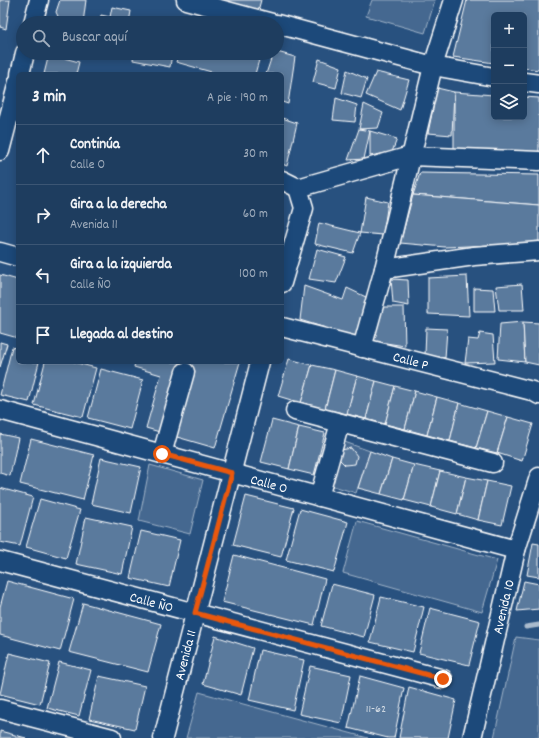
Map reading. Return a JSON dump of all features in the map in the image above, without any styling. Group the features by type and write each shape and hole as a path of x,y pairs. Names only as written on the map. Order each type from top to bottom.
{"street":[{"path":"35,16 39,0"},
{"path":"186,0 246,16"},
{"path":"362,348 384,269 410,156 433,66 454,0"},
{"path":"284,26 433,66 491,76"},
{"path":"21,72 24,60"},
{"path":"527,82 539,84"},
{"path":"0,151 16,89"},
{"path":"284,181 298,188 410,156 539,161"},
{"path":"284,276 304,208 298,188"},
{"path":"384,269 474,256 539,251"},
{"path":"0,252 16,256"},
{"name":"Calle P","path":"284,328 532,391 539,395"},
{"name":"Avenida 11","path":"163,738 259,364"},
{"path":"162,454 185,372"},
{"name":"Calle O","path":"0,410 516,550"},
{"path":"295,411 492,463"},
{"path":"319,496 340,423"},
{"name":"Avenida 10","path":"472,738 516,550 539,477"},
{"name":"Calle ÑO","path":"0,561 443,679"},
{"path":"0,709 112,738"}],"shaded area":[{"path":"372,0 435,0 425,33 366,16"},
{"path":"339,440 370,451 356,493 327,484"},
{"path":"150,465 203,480 190,534 139,521"},
{"path":"357,521 497,560 482,612 343,573"},
{"path":"516,637 539,640 539,738 494,738"},
{"path":"199,692 368,738 186,738"}],"building":[{"path":"0,0 10,0 6,29 0,27"},
{"path":"60,0 86,0 84,16 58,16 56,12"},
{"path":"219,0 261,0 258,11"},
{"path":"467,0 539,0 539,70 527,68 527,12 491,12 491,63 453,57"},
{"path":"112,7 131,11 130,16 110,16"},
{"path":"284,54 295,57 288,104 284,103 284,72 267,72 271,60 284,60"},
{"path":"319,59 341,67 336,88 313,82"},
{"path":"48,60 72,60 79,62 76,72 44,72"},
{"path":"133,60 171,60 170,67"},
{"path":"177,60 259,60 256,72 211,72 176,62"},
{"path":"347,70 367,79 361,98 342,93"},
{"path":"376,72 409,80 400,110 366,95"},
{"path":"437,88 454,92 452,135 428,133"},
{"path":"454,92 491,95 491,120 527,120 527,97 539,98 539,152 454,150"},
{"path":"336,98 357,105 355,122 333,120"},
{"path":"364,104 383,113 378,128 359,129"},
{"path":"284,119 297,123 287,166 284,165"},
{"path":"359,129 370,131 364,159 348,160"},
{"path":"370,131 397,139 392,152 370,156"},
{"path":"420,173 539,175 539,205 413,195"},
{"path":"413,195 539,205 539,243 445,247 400,243"},
{"path":"366,197 388,202 383,235 360,233"},
{"path":"319,223 360,233 353,253 315,244"},
{"path":"317,249 346,257 336,283 309,279"},
{"path":"0,275 16,279 16,337 0,333"},
{"path":"467,276 469,316 428,314 428,278"},
{"path":"391,279 408,280 409,306 393,303"},
{"path":"522,284 524,310 499,310 496,286"},
{"path":"304,286 343,300 347,288 368,298 357,338 300,320"},
{"path":"474,288 493,289 495,311 474,311"},
{"path":"383,307 404,307 405,346 373,341"},
{"path":"523,322 525,362 498,359 500,324"},
{"path":"523,322 539,323 539,365 525,362"},
{"path":"426,328 447,329 445,358 425,355"},
{"path":"480,333 493,335 495,362 465,363 468,339 478,340"},
{"path":"0,342 7,344 0,367"},
{"path":"12,347 16,348 16,364 38,364 29,402 0,395"},
{"path":"289,359 312,365 301,403 278,396"},
{"path":"44,364 81,364 96,368 83,417 34,405"},
{"path":"135,364 239,364 215,448 146,428 161,375 134,367"},
{"path":"312,365 335,370 325,409 301,403"},
{"path":"101,369 143,380 130,429 88,418"},
{"path":"335,370 357,376 347,414 325,409"},
{"path":"357,376 376,381 366,419 347,414"},
{"path":"376,381 395,386 385,424 366,419"},
{"path":"395,386 415,391 405,429 385,424"},
{"path":"415,391 437,397 427,435 405,429"},
{"path":"437,397 459,403 450,441 427,435"},
{"path":"459,403 487,411 476,448 450,441"},
{"path":"487,411 508,417 497,453 476,448"},
{"path":"508,417 533,424 522,461 497,453"},
{"path":"272,420 299,427 289,469 261,462"},
{"path":"299,427 325,433 314,475 289,469"},
{"path":"0,434 18,438 10,476 0,473"},
{"path":"31,439 94,455 83,500 20,484"},
{"path":"351,448 357,456 355,464 345,465 338,458 341,450"},
{"path":"370,451 392,459 381,494 358,488"},
{"path":"101,458 141,467 131,513 91,504"},
{"path":"392,459 414,465 404,500 381,494"},
{"path":"414,465 440,471 431,507 404,500"},
{"path":"440,471 466,477 457,514 431,507"},
{"path":"466,477 487,481 478,520 457,514"},
{"path":"487,481 511,486 502,525 478,520"},
{"path":"0,488 33,497 20,546 0,542"},
{"path":"246,496 294,508 281,557 233,545"},
{"path":"40,499 80,510 66,558 26,547"},
{"path":"300,509 348,522 334,572 286,560"},
{"path":"86,517 132,527 122,574 76,564"},
{"path":"141,531 180,540 169,587 130,578"},
{"path":"533,543 539,544 539,577 527,575"},
{"path":"234,555 325,579 314,625 222,602"},
{"path":"7,581 74,599 60,651 0,635 0,607"},
{"path":"524,581 539,584 539,609 517,611"},
{"path":"332,584 375,595 364,637 321,626"},
{"path":"381,597 424,607 413,652 370,642"},
{"path":"83,603 161,624 148,672 69,652"},
{"path":"430,608 480,621 469,665 419,653"},
{"path":"215,636 253,648 241,695 203,684"},
{"path":"260,650 304,660 293,710 249,700"},
{"path":"9,653 50,663 40,704 0,694"},
{"path":"59,662 91,670 79,716 47,708"},
{"path":"310,666 351,675 341,723 299,714"},
{"path":"99,676 145,686 135,729 89,719"},
{"path":"360,676 404,688 394,738 388,738 348,728"},
{"path":"409,687 456,700 448,738 399,738"},
{"path":"0,731 26,738 0,738"}],"waterway":[{"path":"526,627 539,625"}],"route":[{"path":"162,454 232,473 195,613 443,679"}]}
